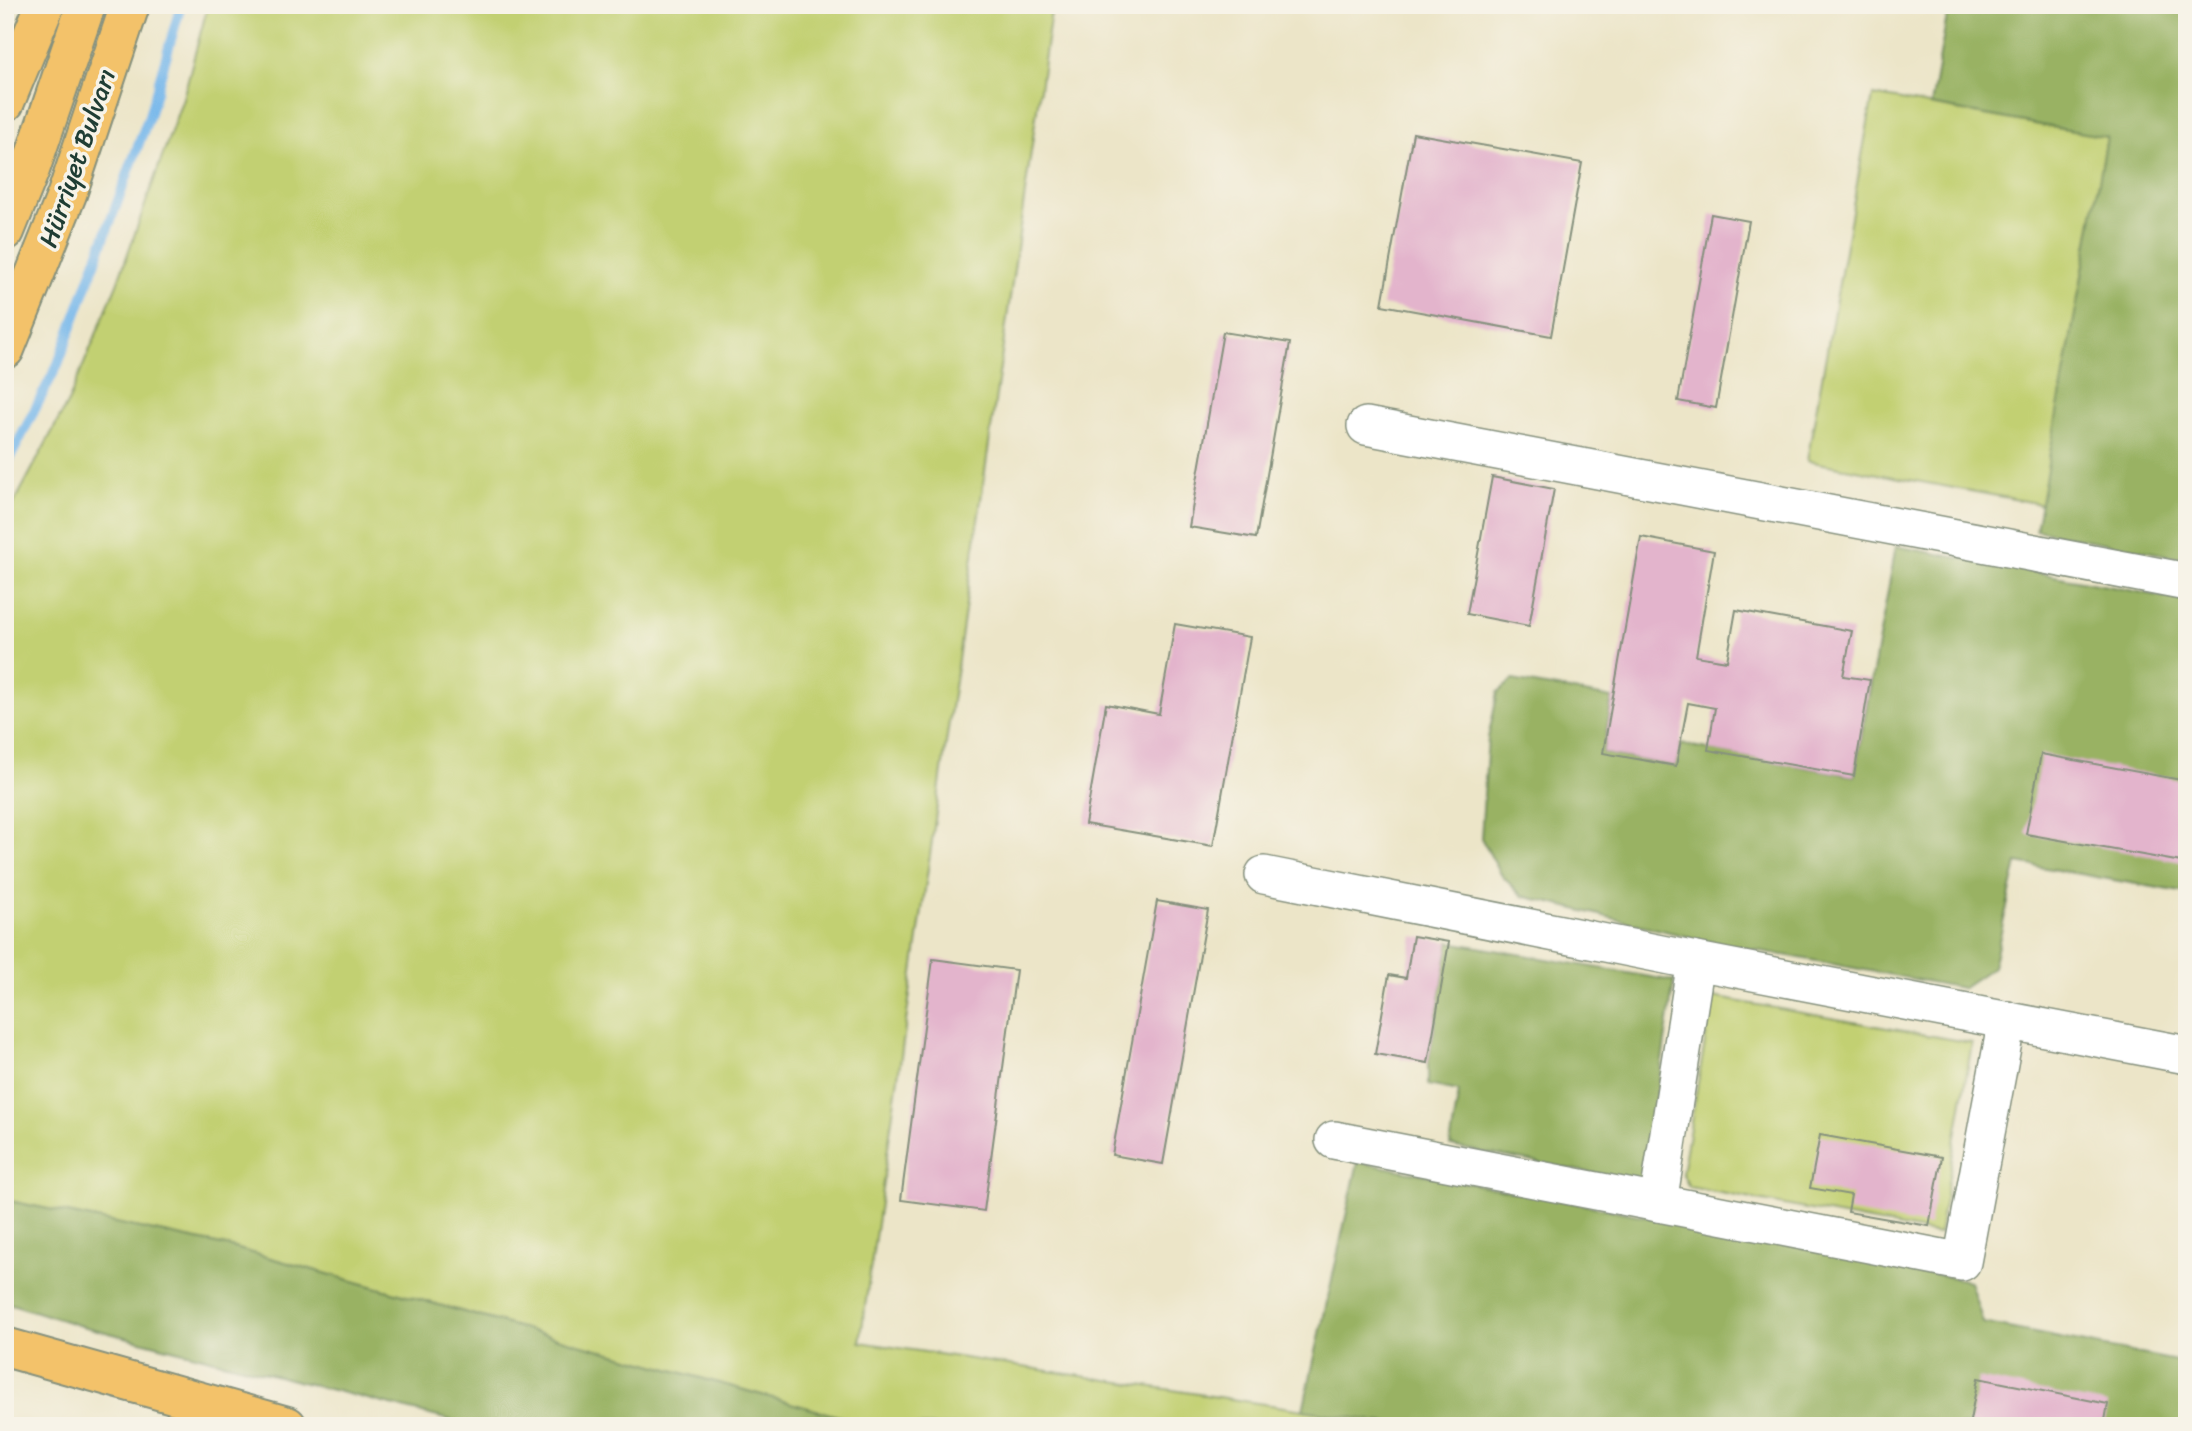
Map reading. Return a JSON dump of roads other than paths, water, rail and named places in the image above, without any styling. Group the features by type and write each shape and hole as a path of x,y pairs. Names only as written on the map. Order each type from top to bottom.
{"main road":[{"path":"5,102 45,5"},
{"name":"Hürriyet Bulvarı","path":"5,231 31,167 86,5"},
{"name":"Hürriyet Bulvarı","path":"5,349 67,194 130,5"},
{"path":"5,1347 287,1426"}],"lane":[{"path":"1366,426 2187,582"},
{"path":"1264,875 2187,1055"},
{"path":"1658,1203 1696,961"},
{"path":"1334,1140 1962,1262 2007,1020"}],"waterway":[{"path":"5,468 58,364 149,116 181,5"}]}
